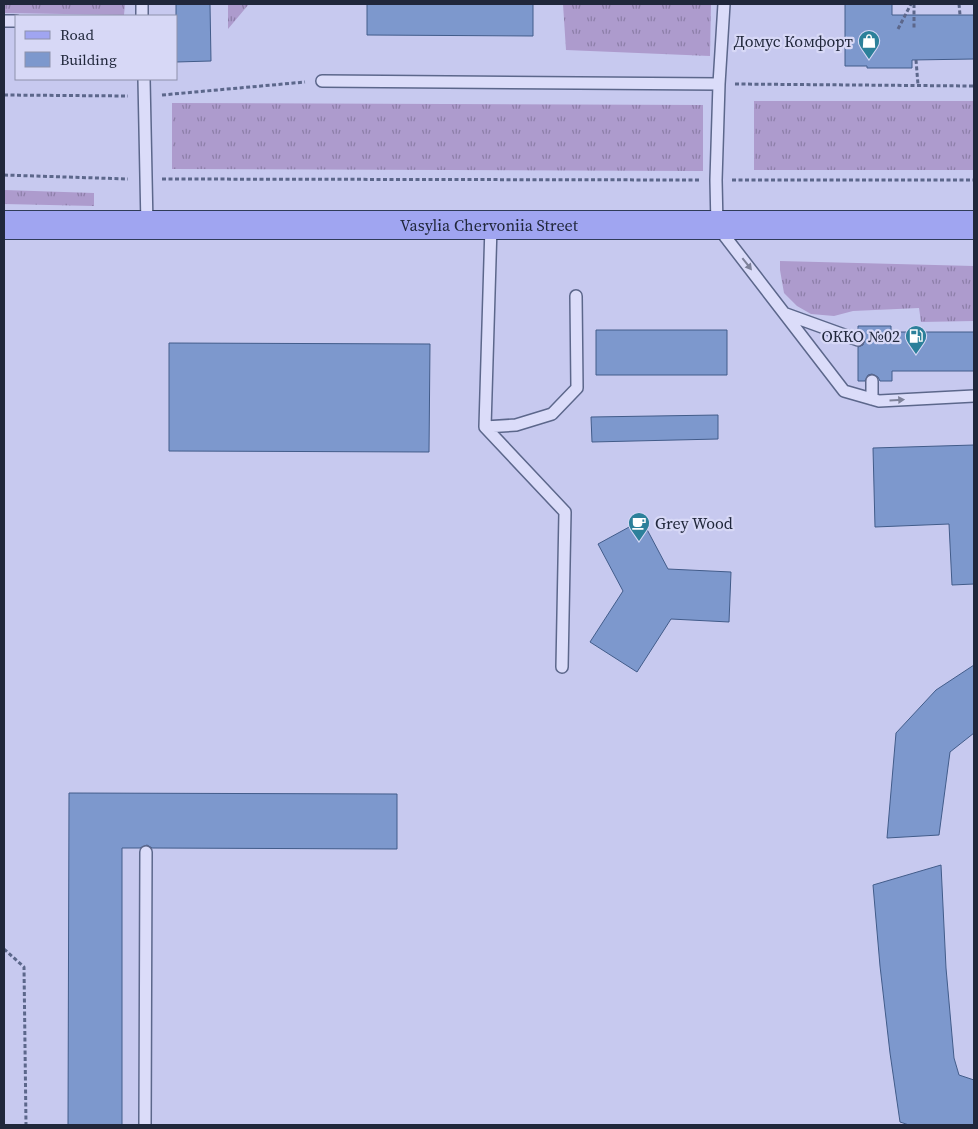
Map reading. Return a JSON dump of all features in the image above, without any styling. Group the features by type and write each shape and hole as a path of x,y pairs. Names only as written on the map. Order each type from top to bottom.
{"main road":[{"name":"Vasylia Chervoniia Street","path":"4,225 974,225"}],"lane":[{"path":"724,4 719,84 716,180 717,226 844,391 878,401 974,396"},
{"path":"144,80 147,226"},
{"path":"322,81 719,84"},
{"path":"491,226 485,427 565,512 562,667"},
{"path":"485,427 516,425 552,414 577,388 576,296"},
{"path":"786,314 858,340"},
{"path":"872,381 872,399"},
{"path":"145,1125 146,852"}],"path":[{"path":"912,4 914,29"},
{"path":"898,29 912,4"},
{"path":"959,4 960,15"},
{"path":"916,60 918,85"},
{"path":"4,95 144,96 322,81"},
{"path":"719,84 974,86"},
{"path":"4,175 145,180 165,178 974,180"},
{"path":"4,949 24,967 26,1125"}],"green space":[{"path":"4,4 125,4 124,15 4,13"},
{"path":"228,4 249,4 228,29"},
{"path":"563,4 711,4 710,56 566,50"},
{"path":"754,101 974,101 974,170 754,170"},
{"path":"172,103 703,105 703,171 172,169"},
{"path":"4,190 94,193 94,206 4,204"},
{"path":"780,261 974,266 974,321 921,322 919,308 853,311 834,316 811,314 797,306 784,293"}],"building":[{"path":"176,4 210,4 211,61 178,62 178,15 176,15"},
{"path":"367,4 533,4 533,36 367,35"},
{"path":"845,4 892,4 892,15 974,15 974,59 912,60 912,68 845,66"},
{"name":"ОККО №02","path":"858,326 891,326 891,332 974,332 974,371 892,371 892,381 880,381 878,377 872,374 868,375 865,381 858,381 858,347 863,345 865,339 858,332"},
{"path":"596,330 727,330 727,375 596,375"},
{"path":"169,343 430,344 429,452 169,451"},
{"path":"718,415 718,439 592,442 591,417"},
{"path":"974,445 974,584 952,585 949,524 875,527 873,448"},
{"path":"642,520 668,569 731,572 729,622 671,619 637,672 590,642 623,591 598,544"},
{"path":"974,665 974,733 950,752 939,835 887,838 896,733 936,690"},
{"path":"69,793 397,794 397,849 152,848 147,845 140,848 122,848 122,1125 68,1125"},
{"path":"941,865 946,968 954,1058 959,1075 974,1080 974,1125 909,1125 900,1122 890,1053 873,885"}],"place":[{"name":"Домус Комфорт","path":"869,60"},
{"name":"ОККО №02","path":"916,355"},
{"name":"Grey Wood","path":"639,542"}]}
